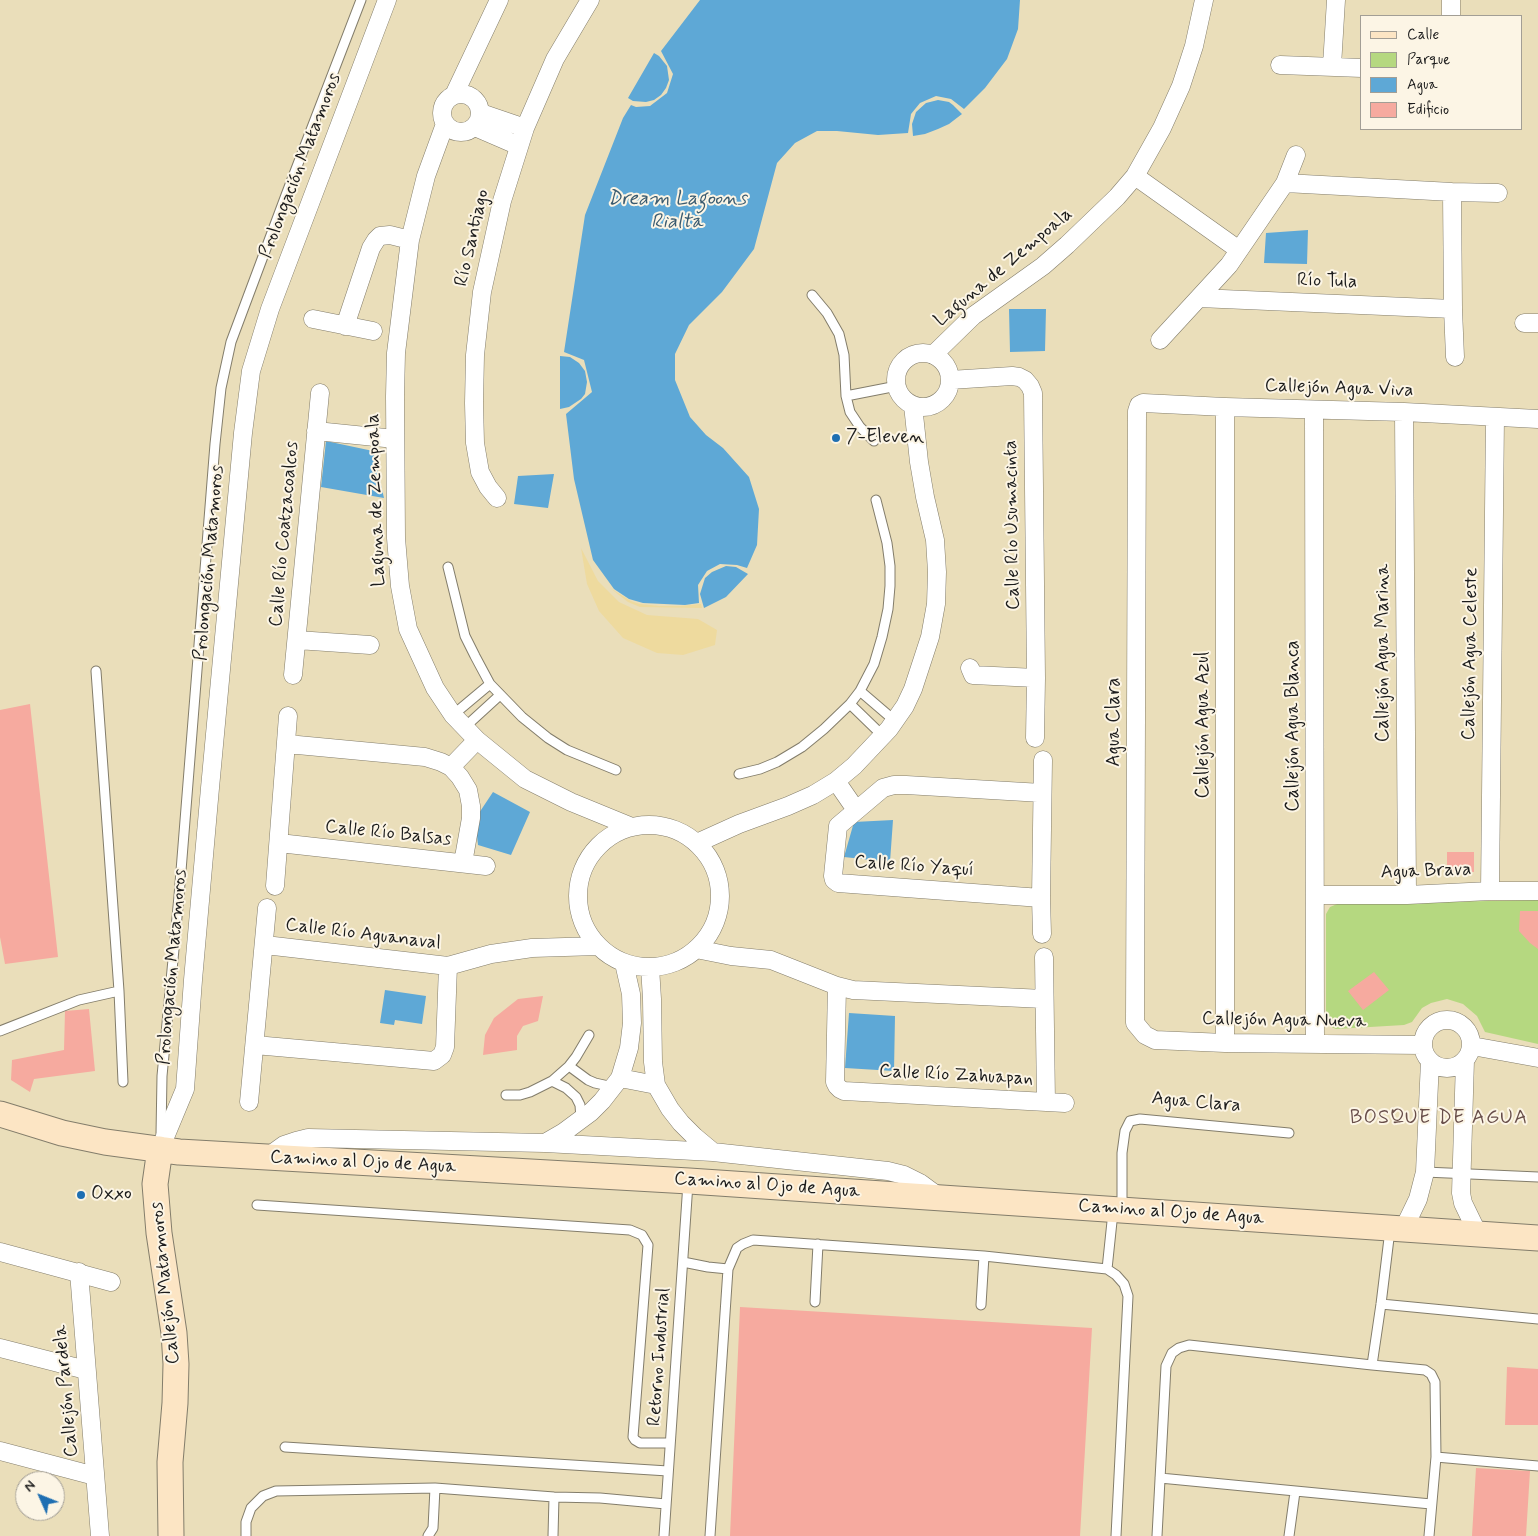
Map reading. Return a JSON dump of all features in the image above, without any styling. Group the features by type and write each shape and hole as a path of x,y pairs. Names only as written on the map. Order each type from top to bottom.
{"street":[{"name":"Prolongación Matamoros","path":"160,1149 185,1088 192,980 243,433 251,371 270,309 387,0"},
{"path":"454,95 499,0"},
{"name":"Río Santiago","path":"496,498 480,472 475,443 475,355 482,292 502,201 525,128 555,59 590,0"},
{"name":"Laguna de Zempoala","path":"933,355 973,316 1043,266 1067,245 1117,197 1135,176 1162,128 1181,86 1194,46 1204,0"},
{"path":"1332,66 1336,0"},
{"path":"1451,0 1451,15"},
{"path":"1280,65 1360,68"},
{"path":"460,93 472,96 480,106 478,120 469,131 455,132 449,129 442,118 444,104 448,98 460,93"},
{"path":"478,120 525,128"},
{"path":"478,120 519,146"},
{"name":"Laguna de Zempoala","path":"445,124 426,176 410,240 396,353 396,538 400,586 408,628 435,688 459,721 477,740 525,778 571,802 632,826"},
{"path":"1160,340 1229,265 1285,183 1296,155"},
{"path":"1135,176 1240,250"},
{"path":"1285,183 1498,193"},
{"path":"1452,192 1455,357"},
{"path":"345,326 371,248 376,240 380,236 390,235 410,240"},
{"name":"Río Tula","path":"1200,298 1453,309"},
{"path":"313,319 373,331"},
{"path":"925,353 933,355 946,365 950,380 946,394 935,404 920,406 906,400 897,386 898,370 903,363 909,357 925,353"},
{"name":"Calle Río Usumacinta","path":"950,380 1012,376 1025,380 1032,390 1036,678"},
{"name":"Calle Río Coatzacoalcos","path":"293,675 320,393"},
{"name":"Callejón Agua Viva","path":"1139,405 1143,402 1224,407 1404,412 1538,419"},
{"path":"697,842 788,806 813,795 836,781 854,766 883,736 895,721 913,690 930,638 936,604 937,572 934,540 920,471 913,404"},
{"name":"Agua Clara","path":"1139,405 1137,410 1135,1023 1145,1035"},
{"name":"Callejón Agua Azul","path":"1224,407 1225,1043"},
{"name":"Callejón Agua Blanca","path":"1314,410 1315,1043"},
{"name":"Callejón Agua Marina","path":"1404,412 1407,895"},
{"name":"Callejón Agua Celeste","path":"1490,891 1495,417"},
{"name":"Calle Río Coatzacoalcos","path":"316,431 395,438"},
{"name":"Calle Río Coatzacoalcos","path":"296,640 370,644"},
{"path":"970,668 973,675 1036,678 1035,738"},
{"path":"275,886 288,716"},
{"path":"450,767 477,740"},
{"name":"Calle Río Balsas","path":"279,844 463,863 471,818 468,790 460,777 450,767 441,762 425,757 287,744"},
{"path":"1042,934 1043,760"},
{"path":"836,781 856,810"},
{"name":"Calle Río Yaquí","path":"1041,898 836,882 833,876 838,826 883,788 894,785 1042,794"},
{"path":"655,824 678,830 697,842 712,862 719,884 719,908 711,931 696,949 674,962 650,967 624,962 610,956 598,946 585,928 579,908 578,887 584,866 596,848 612,835 632,826 655,824"},
{"path":"463,863 486,866"},
{"name":"Agua Brava","path":"1316,895 1407,895 1538,891"},
{"name":"Calle Río Aguanaval","path":"249,1102 267,908"},
{"name":"Calle Río Aguanaval","path":"255,1045 434,1061 442,1055 445,1047 448,966 265,945"},
{"path":"448,966 491,954 532,948 598,946"},
{"path":"696,949 731,956 771,960 853,990 1044,999"},
{"name":"Calle Río Zahuapan","path":"838,986 835,1082 840,1090 1046,1102 1044,957"},
{"path":"545,1144 581,1120 597,1106 617,1083 629,1048 632,1023 631,994 624,962"},
{"path":"650,967 653,1062 656,1085 681,1123 713,1152"},
{"path":"1397,1228 1418,1200 1425,1172 1426,1053 1424,1037 1427,1030 1433,1024 1440,1020 1448,1019 1463,1025 1471,1038 1468,1053 1461,1193 1463,1204 1478,1234"},
{"name":"Callejón Agua Nueva","path":"1145,1035 1155,1040 1225,1043 1315,1043 1426,1053"},
{"path":"1426,1053 1436,1065 1451,1068 1459,1065 1468,1053"},
{"path":"1468,1053 1538,1058"},
{"path":"617,1083 656,1085"},
{"path":"1046,1102 1065,1103"},
{"name":"Camino al Ojo de Agua","path":"0,1114 105,1142 179,1152 689,1181 1538,1238"},
{"path":"265,1158 284,1146 308,1138 545,1144 713,1152 888,1170 920,1183 940,1197"},
{"name":"Callejón Matamoros","path":"160,1149 155,1184 158,1232 172,1314 176,1364 170,1462 171,1536"},
{"path":"0,1252 111,1282"},
{"name":"Callejón Pardela","path":"79,1272 100,1536"},
{"path":"0,1348 86,1370"},
{"path":"0,1451 95,1476"}],"lane":[{"path":"160,1149 162,1076 214,444 221,388 231,342 361,0"},
{"path":"812,295 827,313 839,334 844,355 846,396 850,412 866,435 874,441"},
{"path":"846,396 897,386"},
{"path":"739,774 777,762 802,747 850,704 860,691 874,664 888,609 890,586 887,543 876,500"},
{"path":"448,567 466,636 474,656 490,684 522,717 548,738 567,750 616,770"},
{"path":"96,671 124,1082"},
{"path":"459,721 490,684"},
{"path":"860,691 895,721"},
{"path":"459,721 500,695"},
{"path":"850,704 883,736"},
{"path":"0,1031 78,1000 119,991"},
{"path":"506,1095 520,1095 530,1092 552,1081 569,1066 589,1035"},
{"path":"569,1066 588,1080 617,1083"},
{"path":"552,1081 566,1088 576,1097 580,1105 581,1120"},
{"name":"Agua Clara","path":"1118,1210 1125,1131 1130,1121 1140,1119 1289,1133"},
{"path":"1425,1172 1538,1177"},
{"name":"Retorno Industrial","path":"664,1536 689,1181"},
{"path":"256,1205 630,1230 642,1235 648,1245 632,1437 640,1443 670,1443"},
{"path":"1107,1269 1118,1210"},
{"path":"1372,1365 1381,1304 1397,1228"},
{"path":"710,1536 728,1269 737,1248 753,1240 984,1256 1107,1269 1116,1275 1124,1284 1128,1296 1116,1536"},
{"path":"816,1302 818,1244"},
{"path":"981,1305 984,1256"},
{"path":"683,1262 728,1269"},
{"path":"1381,1304 1538,1319"},
{"path":"1157,1536 1166,1366 1172,1353 1179,1348 1189,1345 1425,1370 1431,1374 1434,1382 1436,1457 1429,1536"},
{"path":"285,1447 668,1471"},
{"path":"1436,1457 1538,1466"},
{"path":"1160,1478 1431,1504"},
{"path":"246,1536 246,1522 251,1508 263,1496 276,1491 435,1488 666,1504"},
{"path":"428,1536 433,1528 435,1488"},
{"path":"1289,1536 1295,1492"},
{"path":"554,1497 554,1536"}],"green space":[{"path":"1538,900 1538,1044 1485,1032 1477,1016 1463,1004 1447,999 1431,1003 1422,1008 1412,1022 1404,1025 1336,1029 1329,1026 1326,1019 1326,914 1330,907 1337,904"}],"sand":[{"path":"581,548 598,581 619,602 647,615 698,619 717,630 715,645 683,655 657,653 623,638 599,611 587,584"},
{"path":"610,588 631,601 640,604 680,606 701,604 702,608 640,607 628,602"}],"water":[{"name":"Dream Lagoons Rialta","path":"700,0 1020,0 1018,29 1007,59 985,88 964,109 951,99 936,96 920,103 911,114 908,133 878,135 817,131 795,143 777,163 754,249 722,292 689,325 675,354 675,380 690,417 706,435 723,448 749,477 759,509 757,545 747,568 737,565 720,564 707,571 698,585 699,603 685,605 643,603 629,599 614,589 593,560 574,479 566,414 592,392 584,360 564,352 585,215 623,118 631,105 636,107 650,106 667,93 673,74 661,51"},
{"path":"654,53 667,66 669,80 666,88 654,100 646,102 633,101 628,98"},
{"path":"938,100 949,102 962,114 949,124 938,129 913,136 912,124 916,112 926,103"},
{"path":"1308,230 1307,264 1264,263 1266,233"},
{"path":"1009,309 1046,309 1045,351 1010,352"},
{"path":"560,356 570,357 579,363 585,371 587,382 585,394 581,399 569,407 560,409"},
{"path":"326,441 373,451 384,498 321,487"},
{"path":"554,474 548,508 514,504 518,476"},
{"path":"726,566 736,567 748,574 726,597 704,608 700,594 705,578 712,572"},
{"path":"493,792 530,812 511,855 478,845 475,819"},
{"path":"893,820 890,862 844,857 854,822"},
{"path":"385,990 426,996 422,1024 395,1020 394,1025 380,1023"},
{"path":"849,1013 895,1016 894,1071 845,1068"}],"building":[{"path":"30,704 58,957 5,964 0,937 0,710"},
{"path":"1447,852 1474,852 1474,872 1447,872"},
{"path":"1520,911 1538,911 1538,949 1519,931"},
{"path":"1374,972 1389,990 1363,1010 1348,991"},
{"path":"543,996 538,1021 523,1026 517,1036 517,1050 483,1055 485,1035 494,1018 518,999"},
{"path":"89,1009 95,1071 34,1079 30,1092 11,1080 12,1060 64,1050 65,1011"},
{"path":"740,1307 1092,1328 1080,1536 730,1536"},
{"path":"1507,1367 1538,1369 1538,1425 1505,1425"},
{"path":"1476,1468 1530,1471 1526,1536 1472,1536"}],"place":[{"name":"7-Eleven","path":"836,438"},
{"name":"Oxxo","path":"81,1195"}],"district":[{"name":"BOSQUE DE AGUA","path":"1439,1119"}]}
